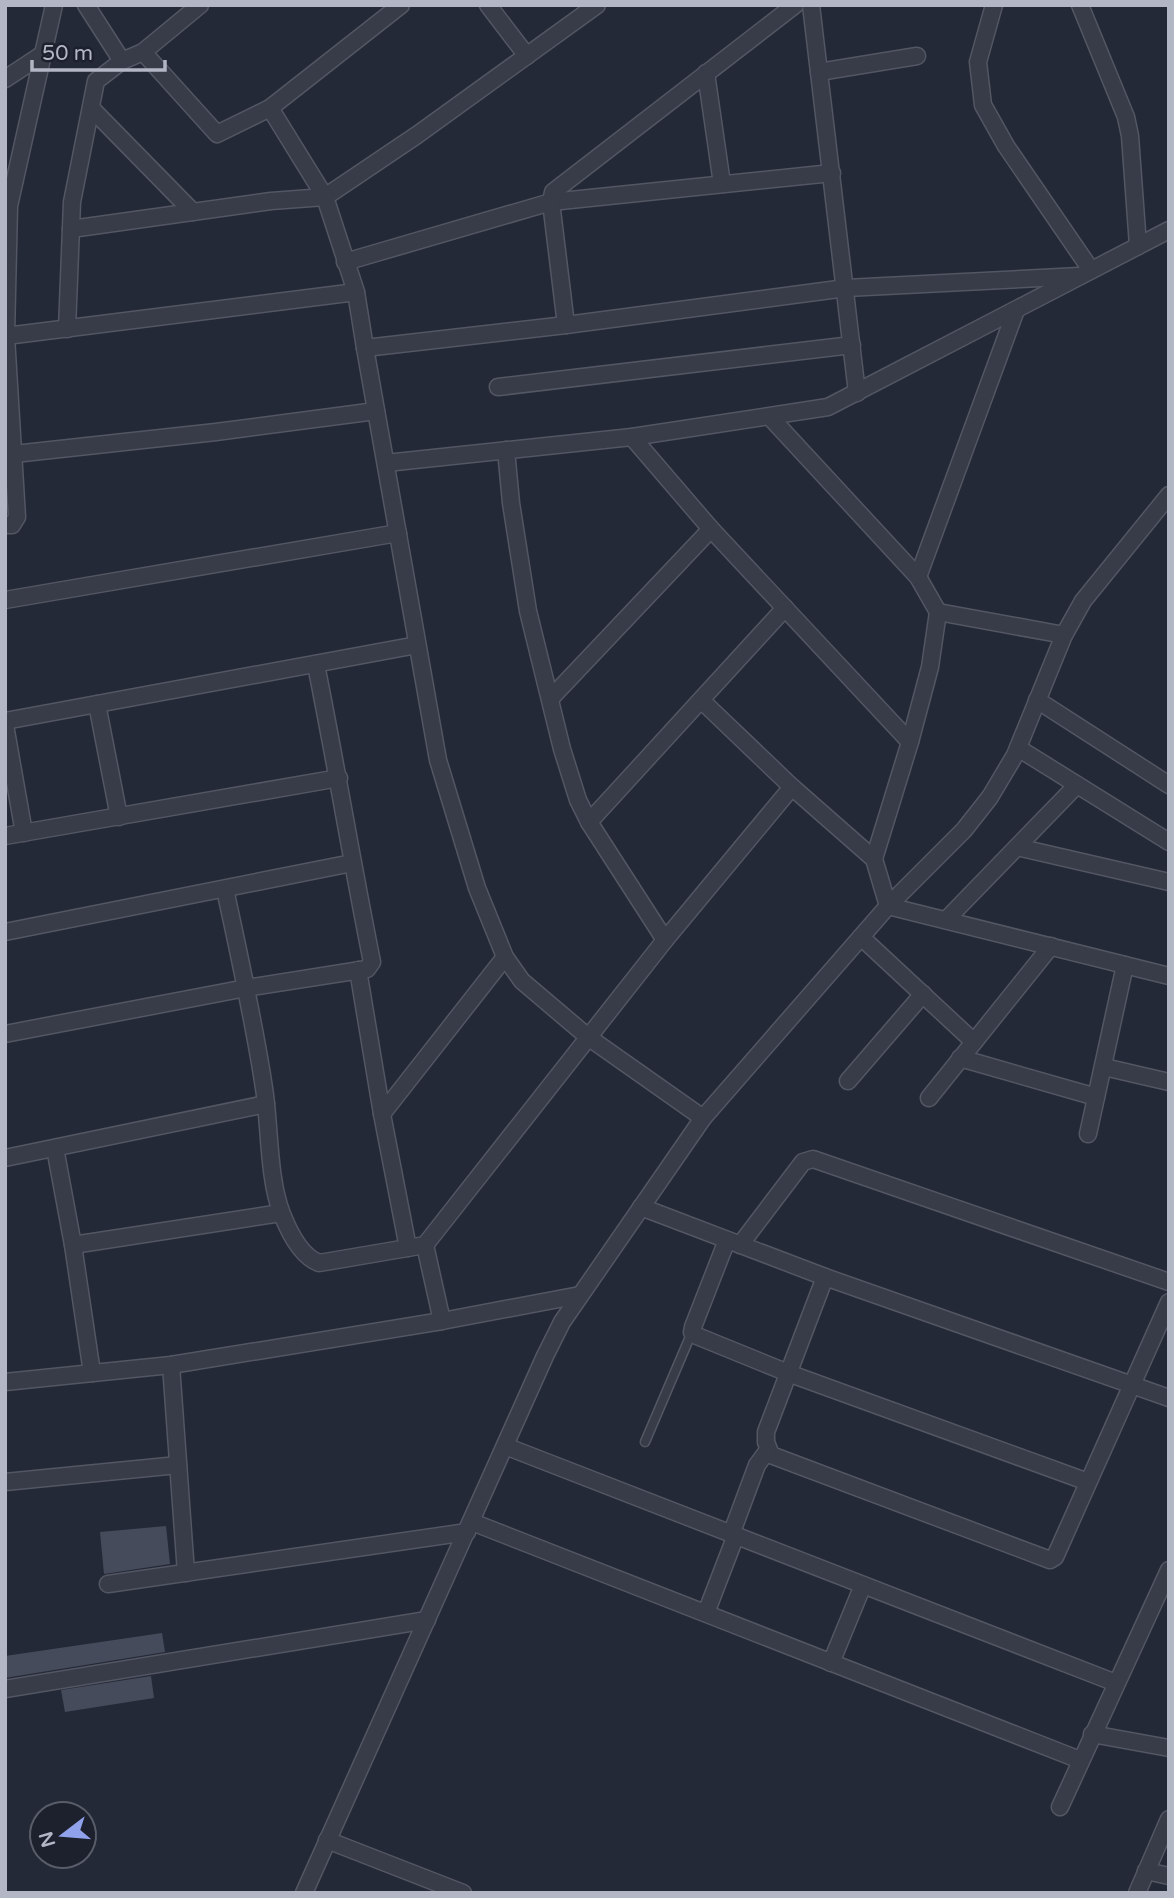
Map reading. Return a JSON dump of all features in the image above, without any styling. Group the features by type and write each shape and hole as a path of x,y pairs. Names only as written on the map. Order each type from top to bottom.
{"street":[{"path":"5,525 12,525 18,517 10,455 6,336 7,221 13,152 43,54 54,5"},
{"path":"86,5 122,61"},
{"path":"67,329 72,202 96,81 122,61 143,52 200,5"},
{"path":"143,52 217,134 270,108 401,5"},
{"path":"488,5 527,56"},
{"path":"71,229 271,201 325,197 597,5"},
{"path":"566,326 551,202 553,192 795,5"},
{"path":"811,5 857,393"},
{"path":"994,5 978,62 983,105 1085,273"},
{"path":"1080,5 1126,117 1130,136 1138,246"},
{"path":"5,79 43,54"},
{"path":"819,72 917,56"},
{"path":"706,73 722,184"},
{"path":"91,108 193,212"},
{"path":"270,108 325,197 356,292 438,760 477,888 505,957 522,981 588,1037 703,1118"},
{"path":"345,262 551,202 832,173"},
{"path":"386,463 632,437 828,407 1169,230"},
{"path":"365,348 566,326 846,288 1085,273"},
{"path":"6,336 356,292"},
{"path":"918,577 1016,310"},
{"path":"498,387 852,345"},
{"path":"10,455 376,411"},
{"path":"770,417 918,577 938,612 930,667 874,859"},
{"path":"632,437 711,529 910,742"},
{"path":"506,450 511,503 528,611 578,800 589,822 665,940"},
{"path":"304,1893 562,1322 703,1118 888,906 964,830 998,786 1018,748 1064,635 1083,601 1169,495"},
{"path":"550,699 711,529"},
{"path":"5,600 398,533"},
{"path":"589,822 785,608"},
{"path":"938,612 1064,635"},
{"path":"24,833 5,723 417,646"},
{"path":"5,1034 246,988 367,969 372,962 316,665"},
{"path":"701,700 792,787 874,859 888,906"},
{"path":"1038,701 1169,785"},
{"path":"97,704 119,817"},
{"path":"1018,748 1169,842"},
{"path":"5,836 339,778"},
{"path":"946,920 1077,785"},
{"path":"225,889 246,988 281,1213 301,1250 310,1259 320,1263 425,1245 665,940 792,787"},
{"path":"1017,847 1169,882"},
{"path":"5,932 352,863"},
{"path":"888,906 1169,976"},
{"path":"861,937 974,1042"},
{"path":"929,1098 1051,946"},
{"path":"382,1114 505,957"},
{"path":"1088,1134 1125,965"},
{"path":"358,970 408,1248"},
{"path":"848,1081 923,995"},
{"path":"960,1058 1096,1097"},
{"path":"1104,1067 1169,1082"},
{"path":"5,1158 266,1104"},
{"path":"55,1148 92,1373"},
{"path":"1088,1482 788,1373 692,1332 734,1242 803,1162 813,1159 1169,1282"},
{"path":"641,1207 825,1277 1169,1398"},
{"path":"73,1245 281,1213"},
{"path":"425,1245 442,1321"},
{"path":"825,1277 766,1432 771,1455 1050,1560 1055,1557 1169,1302"},
{"path":"5,1382 171,1365 442,1321 580,1295"},
{"path":"171,1365 186,1573"},
{"path":"505,1446 1116,1683"},
{"path":"736,1535 732,1532 757,1465 768,1450"},
{"path":"5,1482 178,1465"},
{"path":"108,1584 469,1527 706,1613 1080,1760"},
{"path":"706,1613 736,1535"},
{"path":"1060,1807 1169,1570"},
{"path":"831,1662 863,1585"},
{"path":"5,1689 427,1620"},
{"path":"1092,1734 1169,1748"},
{"path":"1137,1893 1169,1819"},
{"path":"327,1840 463,1893"},
{"path":"1146,1871 1169,1876"}],"lane":[{"path":"645,1442 692,1332"}],"building":[{"path":"166,1526 170,1564 104,1574 100,1532"},
{"path":"162,1633 165,1652 5,1678 5,1656"},
{"path":"151,1676 154,1698 65,1712 61,1690"}]}
